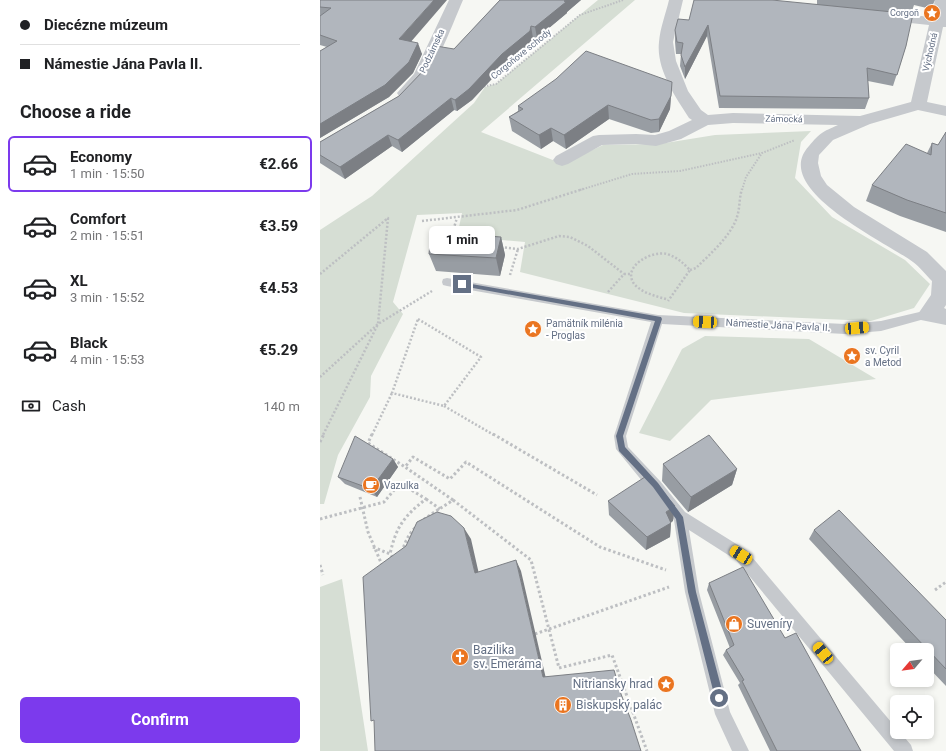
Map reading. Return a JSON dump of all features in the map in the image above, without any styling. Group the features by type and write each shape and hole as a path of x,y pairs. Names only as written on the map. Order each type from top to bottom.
{"street":[{"name":"Podzámska","path":"396,102 421,76 456,0"},
{"path":"676,0 666,42 668,61 680,91 695,114 705,120"},
{"name":"Východná","path":"918,105 942,22 942,0"},
{"path":"868,15 942,22"},
{"path":"918,105 946,111"},
{"name":"Námestie Jána Pavla II.","path":"918,105 864,120 827,136 811,154 809,163 812,177 820,189 847,212 920,257 942,279 941,297 937,315"},
{"name":"Zámocká","path":"562,160 599,140 636,139 656,141 705,120 734,118 864,120"}],"lane":[{"name":"Námestie Jána Pavla II.","path":"447,282 658,319 845,329 881,326 937,315"},
{"path":"658,319 620,436 622,449 656,485 680,517 741,555 905,751"},
{"path":"680,517 692,592 723,714 741,751"}],"path":[{"name":"Corgoňove schody","path":"478,86 485,87 496,84 580,15 623,0"},
{"path":"422,221 517,210 632,174 680,172 762,153 795,140 827,136"},
{"path":"690,270 676,258 660,254 651,254 637,262 633,268 632,274 633,281 643,291 669,300 690,270 696,268 724,239 737,217 739,199 746,177 762,153"},
{"path":"320,274 388,218 378,324 320,442"},
{"path":"450,241 457,218"},
{"path":"495,246 518,249 559,236 570,237 588,246 624,274 632,274"},
{"path":"505,291 518,249"},
{"path":"594,307 624,274"},
{"path":"320,377 378,324 447,282"},
{"path":"444,406 481,356 418,319 392,393 368,443 453,500 531,560 559,668 612,655 647,751"},
{"path":"392,393 444,406 597,495"},
{"path":"405,467 413,457 450,480 466,462 600,547 691,579"},
{"path":"320,519 384,502 400,484 441,509"},
{"path":"360,497 366,528 386,572"},
{"path":"393,560 390,554 395,532 402,519 412,508 426,499"},
{"path":"401,553 406,538 414,526 453,500"},
{"path":"374,547 390,554"},
{"path":"320,565 323,575"},
{"path":"536,634 691,579"},
{"path":"936,590 946,582"}],"shaded area":[{"path":"598,0 635,0 481,132 563,164 603,145 659,144 715,135 811,131 801,142 795,178 832,217 905,260 930,284 914,308 871,321 684,313 520,272 525,242 457,236 462,213 417,215 393,302 403,314 371,376 370,397 338,455 324,504 320,504 320,230 372,196 474,103 485,87 496,84"},
{"path":"705,336 809,339 876,379 711,400 670,441 639,433 682,349"},
{"path":"342,579 368,751 320,751 320,587"}],"building":[{"path":"320,0 434,0 399,39 418,43 409,62 385,85 320,124 320,51 337,41 320,35 320,16 331,8 320,7"},
{"path":"500,0 566,0 564,1 566,2 535,27 531,26 530,31 502,54 469,89 455,100 451,98 398,140 388,135 340,167 320,155 320,142 399,96 425,69 436,46 454,49"},
{"path":"694,0 772,0 913,14 906,46 897,75 867,68 869,98 720,96 708,25 685,67 681,55 683,43 677,42 675,30 678,19 689,20"},
{"path":"586,51 672,82 671,96 659,119 651,120 608,105 564,135 551,128 539,135 509,117 523,109 518,106 556,79"},
{"path":"946,132 946,213 907,200 872,185 906,144 931,155 932,143 938,145"},
{"path":"431,232 501,237 496,258 429,254"},
{"path":"709,435 737,469 691,497 663,464"},
{"path":"355,436 393,459 371,489 338,477"},
{"path":"648,475 675,506 666,512 671,523 647,537 608,501"},
{"path":"839,510 946,620 946,669 934,656 934,643 921,643 814,530"},
{"name":"Bazilika sv. Emeráma","path":"437,512 451,516 464,528 475,573 516,560 543,677 614,670 641,751 375,751 374,720 371,721 363,577 406,546 417,522"},
{"path":"743,567 785,638 796,633 861,751 777,751 742,681 744,680 726,650 734,645 709,583"}],"place":[{"name":"Corgoň","path":"932,13"},
{"name":"Pamätník milénia - Proglas","path":"533,329"},
{"name":"sv. Cyril a Metod","path":"852,356"},
{"name":"Vazulka","path":"371,485"},
{"name":"Suveníry","path":"734,624"},
{"name":"Bazilika sv. Emeráma","path":"460,657"},
{"name":"Nitriansky hrad","path":"666,684"},
{"name":"Biskupský palác","path":"563,705"}],"route":[{"path":"462,284 658,319 620,436 622,449 656,485 680,517 692,592 719,698"}]}
